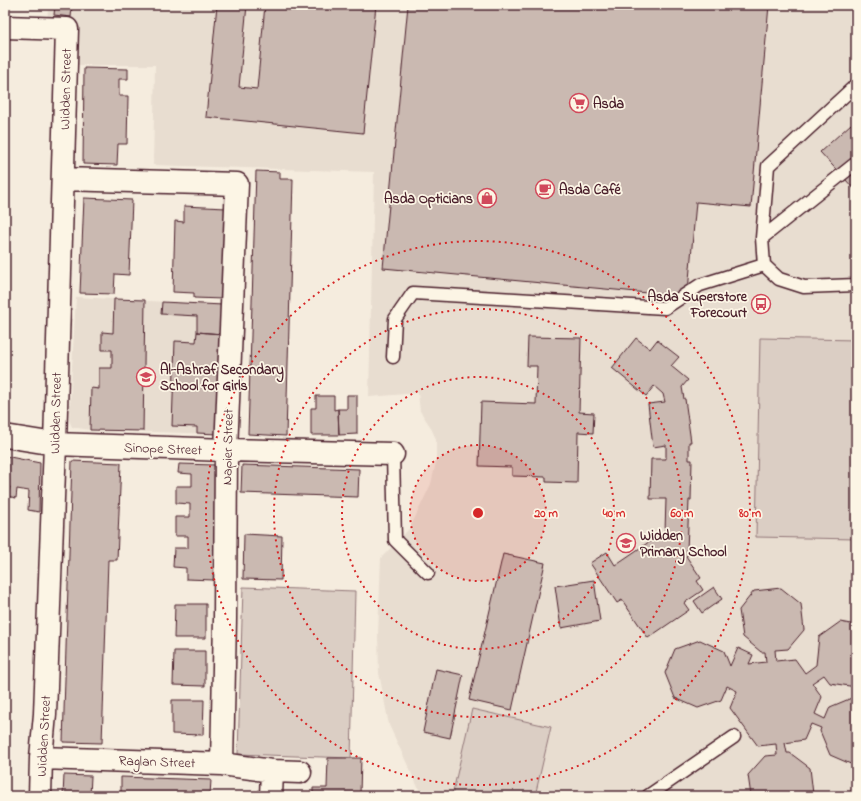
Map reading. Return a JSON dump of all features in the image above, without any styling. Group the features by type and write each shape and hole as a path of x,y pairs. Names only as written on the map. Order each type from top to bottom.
{"street":[{"name":"Widden Street","path":"5,27 67,29 55,444 45,714 41,758 40,796"},
{"name":"Napier Street","path":"63,179 237,184 226,450 222,764"},
{"name":"Sinope Street","path":"5,436 55,444 393,454"},
{"name":"Raglan Street","path":"41,758 222,764 272,771 300,772"},
{"path":"271,796 272,771"}],"lane":[{"path":"856,85 768,166 762,238 764,265 779,279 804,286 856,285"},
{"path":"762,238 856,163"},
{"path":"393,357 395,319 413,293 665,308 700,284 764,265"},
{"path":"393,454 396,540 428,573"},
{"path":"648,796 734,737"}],"shaded area":[{"path":"48,5 856,5 856,796 422,796 389,725 379,673 378,634 381,558 410,528 431,484 436,462 436,439 430,426 420,411 418,393 369,397 374,172 153,165 155,65 66,65 67,29 47,28"},
{"name":"Al-Ashraf Secondary School for Girls","path":"76,297 223,305 217,434 90,430 72,427 69,420"},
{"path":"760,338 856,340 856,539 756,537"},
{"path":"243,587 355,591 351,758 238,754"},
{"path":"472,709 551,727 535,796 452,796"}],"building":[{"path":"55,5 72,7 71,17 54,15"},
{"path":"217,5 247,5 239,87 257,89 265,5 376,5 363,133 206,117"},
{"name":"Asda","path":"408,5 769,5 751,207 696,202 688,291 679,296 383,268"},
{"path":"84,68 128,69 128,79 119,79 119,96 128,96 127,144 118,144 117,165 83,164"},
{"path":"851,124 856,130 856,191 820,152"},
{"path":"256,171 280,172 280,179 293,179 286,436 248,434"},
{"path":"84,198 132,200 129,275 115,274 114,294 80,293"},
{"path":"184,206 226,208 223,299 194,298 194,293 173,292 175,221 184,222"},
{"path":"114,299 145,300 143,431 90,430 91,388 99,389 99,368 112,368 112,350 102,350 102,332 113,333"},
{"path":"162,302 223,305 222,334 197,332 197,316 161,314"},
{"path":"197,332 222,334 217,434 197,433 197,427 172,426 175,341 196,342"},
{"path":"528,337 581,338 579,412 594,413 593,433 578,432 577,483 546,482 546,477 512,476 512,467 479,466 481,402 536,404 537,366 527,366"},
{"path":"636,338 650,349 657,340 679,357 671,366 688,380 682,387 691,442 689,442 689,460 692,460 687,551 690,554 686,556 701,578 697,581 703,590 684,603 689,610 648,638 622,600 617,603 590,563 607,552 615,565 665,531 666,499 650,499 651,459 666,459 666,445 653,447 648,404 665,402 663,394 654,386 646,396 612,368"},
{"path":"347,395 357,395 357,434 339,435 338,409 347,409"},
{"path":"316,396 334,396 334,410 338,409 339,435 311,435 311,408 316,408"},
{"path":"5,456 40,463 39,512 28,510 29,491 17,489 16,498 7,496 10,487 5,485"},
{"path":"72,461 121,463 117,560 108,560 102,743 63,742"},
{"path":"179,464 216,465 214,580 186,579 186,568 173,567 174,548 188,548 188,536 175,536 175,517 190,517 190,504 176,503 176,486 192,486 192,474 178,473"},
{"path":"242,465 359,469 358,497 241,493"},
{"path":"244,534 282,536 281,580 243,579"},
{"path":"503,554 545,563 512,710 469,700"},
{"path":"594,580 600,621 561,628 555,586"},
{"path":"714,587 722,599 702,613 694,601"},
{"path":"781,588 801,604 804,630 788,649 775,650 776,661 795,659 805,673 816,665 819,637 840,622 856,625 856,687 830,683 824,675 812,683 822,697 815,714 825,719 830,707 854,697 856,698 856,764 853,765 830,755 820,731 821,728 811,724 804,740 785,743 787,753 790,753 810,768 812,796 751,796 748,775 765,756 777,755 776,744 758,746 730,708 737,691 727,686 721,700 698,708 675,698 665,673 675,649 700,640 724,651 730,666 738,648 753,655 749,664 766,662 765,652 761,652 743,637 739,610 754,591"},
{"path":"175,604 206,604 206,638 174,638"},
{"path":"174,651 205,651 205,686 173,685"},
{"path":"436,669 463,675 450,738 423,732"},
{"path":"172,700 204,700 203,735 172,734"},
{"path":"328,758 361,758 360,794 346,794 346,796 313,796 313,788 327,788"},
{"path":"64,775 91,776 90,796 63,796"},
{"path":"121,777 211,780 210,795 250,796 121,796"}],"place":[{"name":"Asda","path":"579,103"},
{"name":"Asda Café","path":"545,189"},
{"name":"Asda Opticians","path":"487,198"},
{"name":"Asda Superstore Forecourt","path":"761,304"},
{"name":"Al-Ashraf Secondary School for Girls","path":"146,377"},
{"name":"Widden Primary School","path":"626,543"}]}
